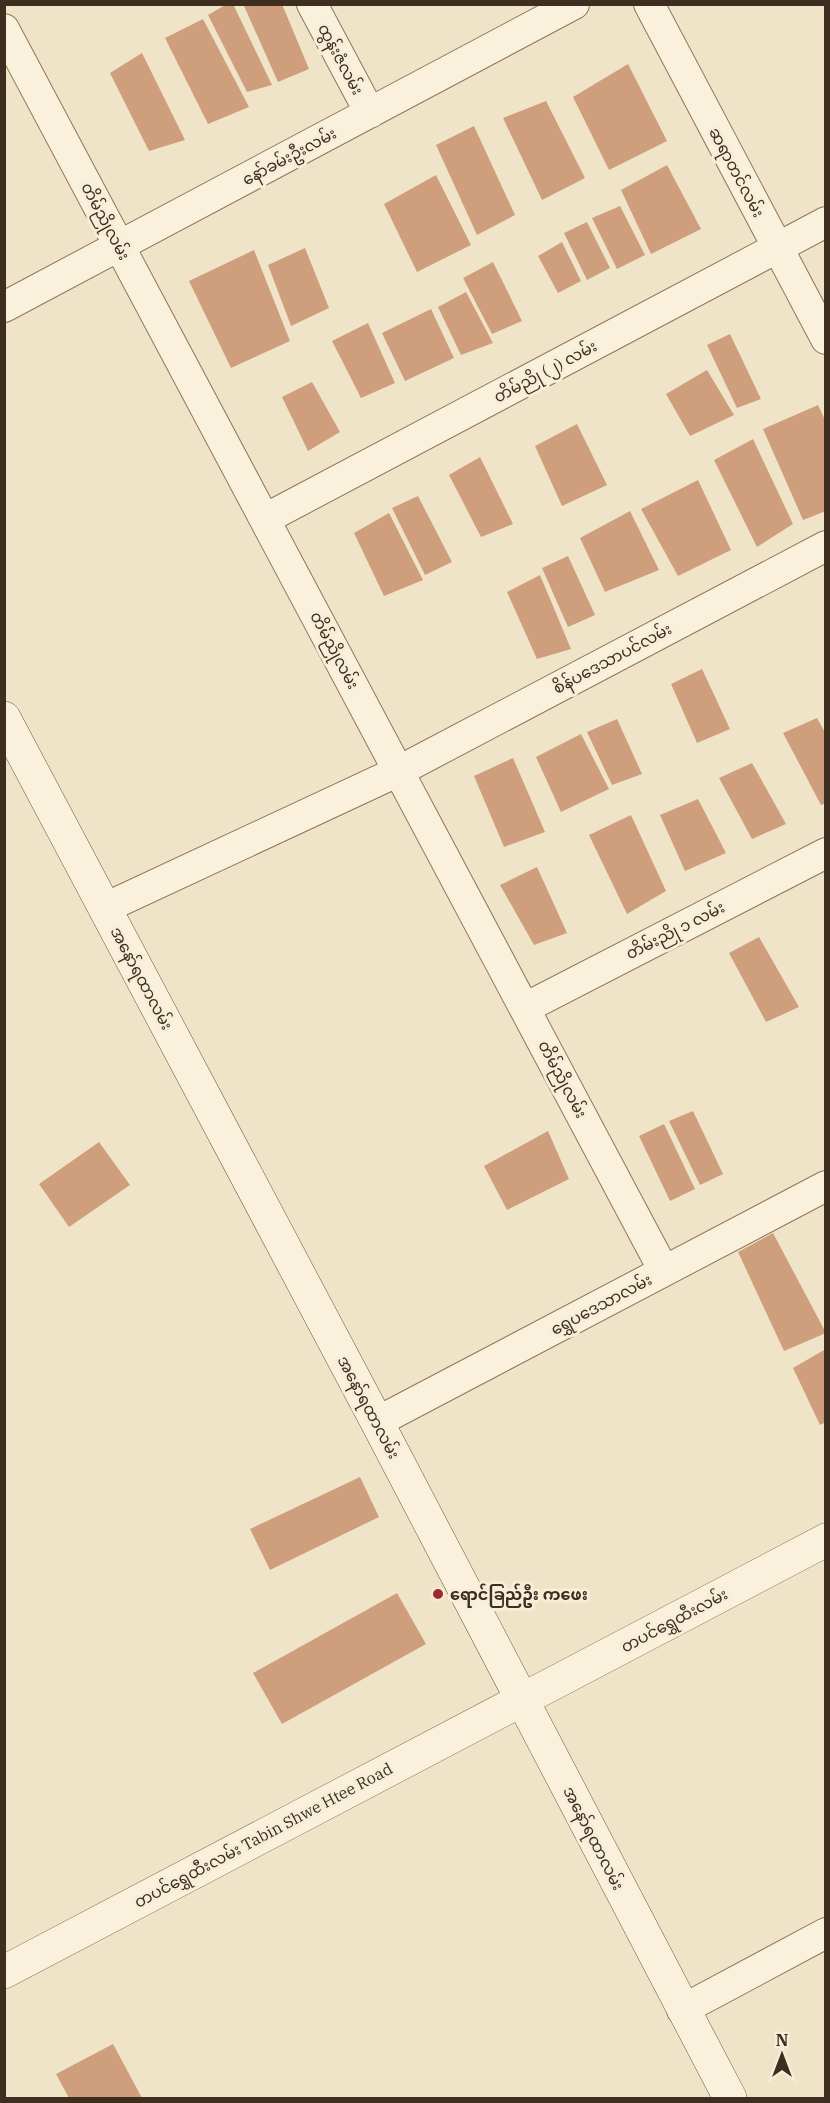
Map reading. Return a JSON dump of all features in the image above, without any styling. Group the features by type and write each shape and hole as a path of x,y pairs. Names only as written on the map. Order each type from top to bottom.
{"main road":[{"name":"အနော်ရထာလမ်း","path":"4,718 377,1422 682,2010 730,2098"},
{"name":"တပင်ရွှေထီးလမ်း","path":"522,1699 825,1540"},
{"name":"တပင်ရွှေထီးလမ်း Tabin Shwe Htee Road","path":"4,1972 522,1699"}],"street":[{"name":"ထွန်းဇံလမ်း","path":"312,4 370,113"},
{"name":"နော်ခမ်းဦးလမ်း","path":"4,307 574,4"},
{"name":"ဆရာတင်လမ်း","path":"649,4 825,339"},
{"name":"တိမ်ညိုလမ်း","path":"4,29 664,1271"},
{"name":"တိမ်ညို (၂) လမ်း","path":"266,519 825,222"},
{"name":"စိန်ပဒေသာပင်လမ်း","path":"105,908 399,771 825,546"},
{"name":"တိမ်းညို ၁ လမ်း","path":"525,1008 825,853"},
{"name":"ရွှေပဒေသာလမ်း","path":"377,1422 825,1186"},
{"path":"682,2010 825,1933"}],"building":[{"path":"227,4 233,4 272,85 247,92 208,15"},
{"path":"282,4 309,69 278,82 244,6"},
{"path":"203,19 249,107 208,124 165,38"},
{"path":"142,53 185,140 149,151 110,73"},
{"path":"628,64 667,141 609,170 573,97"},
{"path":"546,101 585,178 542,200 503,118"},
{"path":"474,126 515,215 477,235 436,145"},
{"path":"667,165 701,229 651,254 621,190"},
{"path":"436,175 471,245 417,272 384,204"},
{"path":"620,206 645,255 617,269 592,218"},
{"path":"587,222 610,268 587,280 564,233"},
{"path":"562,242 581,281 558,293 538,256"},
{"path":"305,248 329,308 291,326 268,265"},
{"path":"254,250 290,341 231,368 189,281"},
{"path":"493,262 522,321 492,334 463,278"},
{"path":"466,292 493,343 461,355 438,307"},
{"path":"431,309 454,358 405,381 382,333"},
{"path":"368,323 395,383 361,398 332,341"},
{"path":"730,334 761,399 737,408 707,345"},
{"path":"707,370 734,415 690,436 666,394"},
{"path":"312,382 340,432 308,451 282,397"},
{"path":"818,405 826,422 826,511 803,520 763,429"},
{"path":"577,424 607,485 562,506 535,446"},
{"path":"753,439 793,524 757,547 714,460"},
{"path":"480,457 513,524 481,537 449,475"},
{"path":"698,480 731,550 678,576 641,509"},
{"path":"418,496 452,562 425,575 392,508"},
{"path":"630,511 659,570 605,592 580,538"},
{"path":"389,513 423,580 384,596 354,533"},
{"path":"568,556 595,615 568,627 542,568"},
{"path":"540,575 571,649 537,659 507,592"},
{"path":"702,669 730,729 697,743 671,684"},
{"path":"817,718 826,734 826,803 821,805 783,733"},
{"path":"617,719 642,774 612,785 587,732"},
{"path":"581,734 609,789 561,812 536,757"},
{"path":"513,758 545,832 504,847 474,776"},
{"path":"752,763 786,824 752,839 719,778"},
{"path":"698,799 726,853 685,871 660,815"},
{"path":"631,815 666,891 627,914 589,835"},
{"path":"537,867 567,933 534,945 500,885"},
{"path":"759,937 799,1007 766,1022 729,953"},
{"path":"693,1111 723,1174 700,1185 669,1121"},
{"path":"664,1124 695,1189 670,1201 639,1136"},
{"path":"548,1131 569,1179 507,1210 484,1166"},
{"path":"99,1142 130,1185 69,1227 39,1184"},
{"path":"773,1233 826,1333 784,1351 738,1252"},
{"path":"824,1350 826,1422 820,1425 793,1368"},
{"path":"360,1477 379,1517 270,1570 250,1529"},
{"path":"397,1593 426,1644 282,1724 253,1673"},
{"path":"113,2044 142,2098 69,2098 56,2074"}],"place":[{"name":"ရောင်ခြည်ဦး ကဖေး","path":"438,1594"}]}
